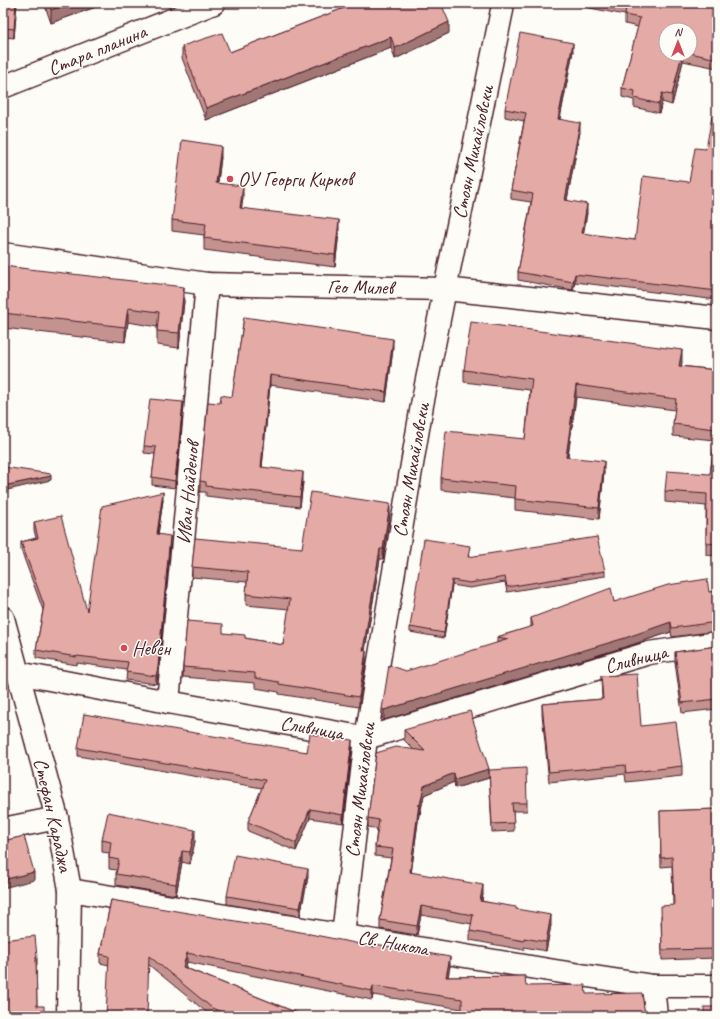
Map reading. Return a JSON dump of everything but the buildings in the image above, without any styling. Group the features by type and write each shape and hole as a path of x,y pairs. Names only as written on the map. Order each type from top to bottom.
{"street":[{"name":"Стара планина","path":"3,87 214,3"},
{"name":"Стоян Михайловски","path":"342,935 366,738 422,405 444,289 502,10"},
{"name":"Гео Милев","path":"3,254 207,284 444,289 717,318"},
{"name":"Иван Найденов","path":"168,702 207,284"},
{"name":"Стефан Караджа","path":"3,618 57,818 70,890 68,1016"},
{"name":"Сливница","path":"18,673 366,738 649,653 717,643"},
{"path":"3,829 57,818"},
{"name":"Св. Никола","path":"70,890 555,971 654,986 717,986"},
{"path":"654,986 656,1016"}],"place":[{"name":"ОУ Георги Кирков","path":"230,179"},
{"name":"Невен","path":"124,648"}]}
